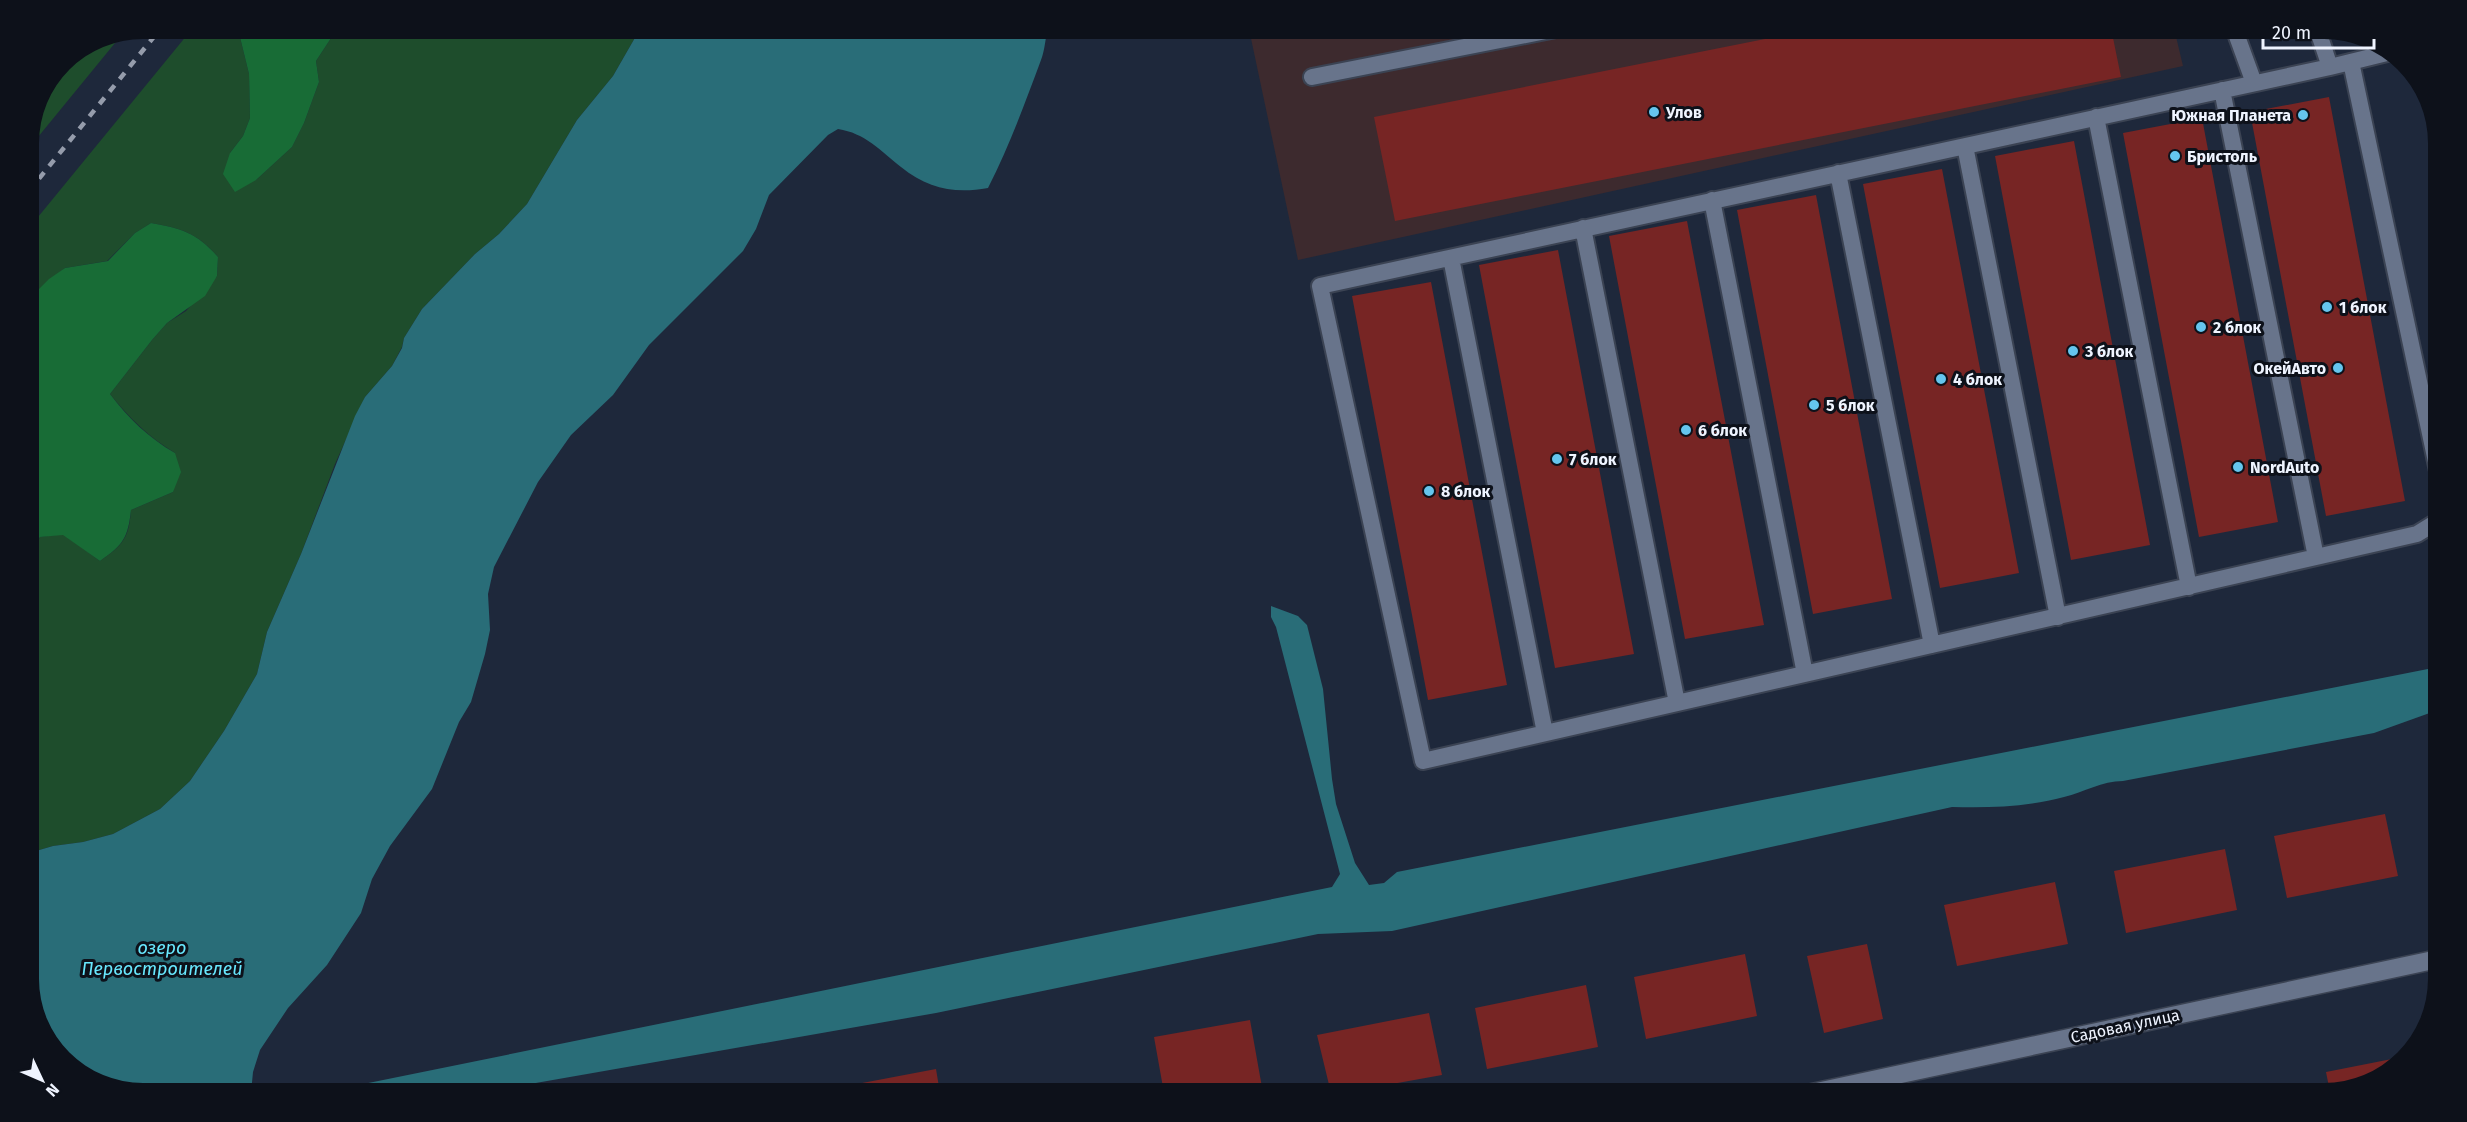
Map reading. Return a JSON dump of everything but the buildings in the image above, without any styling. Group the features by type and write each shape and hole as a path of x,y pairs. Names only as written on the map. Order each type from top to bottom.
{"street":[{"name":"Садовая улица","path":"1863,1083 2428,961"}],"lane":[{"path":"1312,77 1504,39"},
{"path":"2238,39 2254,83"},
{"path":"2321,39 2330,67"},
{"path":"2379,55 1320,285 1423,761 2417,534 2428,527"},
{"path":"2351,62 2428,424"},
{"path":"2222,90 2316,557"},
{"path":"2096,117 2189,587"},
{"path":"1965,146 2058,617"},
{"path":"1838,173 1932,645"},
{"path":"1712,200 1805,674"},
{"path":"1583,228 1677,704"},
{"path":"1450,258 1545,733"}],"shaded area":[{"path":"184,39 240,39 249,74 250,118 243,136 230,153 256,180 292,147 304,123 319,82 316,61 330,39 634,39 613,76 577,120 527,204 422,309 404,338 392,366 365,397 335,464 301,554 267,632 257,674 224,731 190,781 160,809 113,834 39,850 39,538 63,534 100,561 123,540 129,528 131,510 173,492 175,453 140,426 110,394 167,323 186,311 217,276 218,257 203,242 188,233 151,223 135,233 107,261 65,268 39,290 39,216"},
{"path":"1251,39 2177,39 2183,66 1298,260"},
{"path":"114,44 39,135 50,97 61,80 91,53"}],"green space":[{"path":"240,39 330,39 316,61 319,82 304,123 292,147 256,180 235,192 223,174 230,153 243,136 250,118 249,74"},
{"path":"151,223 188,233 203,242 218,257 217,276 205,296 167,323 110,394 139,427 175,453 181,472 173,492 131,510 123,540 100,561 63,535 39,538 39,289 65,268 108,261 135,233"}],"water":[{"name":"озеро Первостроителей","path":"634,39 1046,39 1042,56 1010,141 988,188 953,190 932,185 911,174 865,139 838,129 828,135 769,195 756,229 743,251 649,345 613,395 571,435 538,482 494,567 488,594 490,630 485,654 471,702 459,722 432,789 390,846 372,879 361,913 327,965 288,1008 260,1050 252,1083 143,1083 123,1081 91,1069 57,1037 41,999 39,985 39,850 113,834 160,809 190,781 224,731 257,674 267,632 301,554 355,416 365,397 392,366 402,348 404,338 422,309 527,204 577,120 613,76"},
{"path":"1271,606 1298,616 1307,625 1323,689 1336,804 1355,863 1369,885 1384,883 1397,872 2428,669 2428,714 2374,733 2108,783 2036,803 1994,807 1952,807 1392,931 1318,934 936,1013 536,1083 368,1083 1332,887 1340,874 1276,627 1271,617"}],"railway":[{"path":"39,179 152,39"}],"place":[{"name":"Улов","path":"1654,112"},
{"name":"Южная Планета","path":"2303,115"},
{"name":"Бристоль","path":"2175,156"},
{"name":"1 блок","path":"2327,307"},
{"name":"2 блок","path":"2201,327"},
{"name":"3 блок","path":"2073,351"},
{"name":"ОкейАвто","path":"2338,368"},
{"name":"4 блок","path":"1941,379"},
{"name":"5 блок","path":"1814,405"},
{"name":"6 блок","path":"1686,430"},
{"name":"7 блок","path":"1557,459"},
{"name":"NordAuto","path":"2238,467"},
{"name":"8 блок","path":"1429,491"}]}
